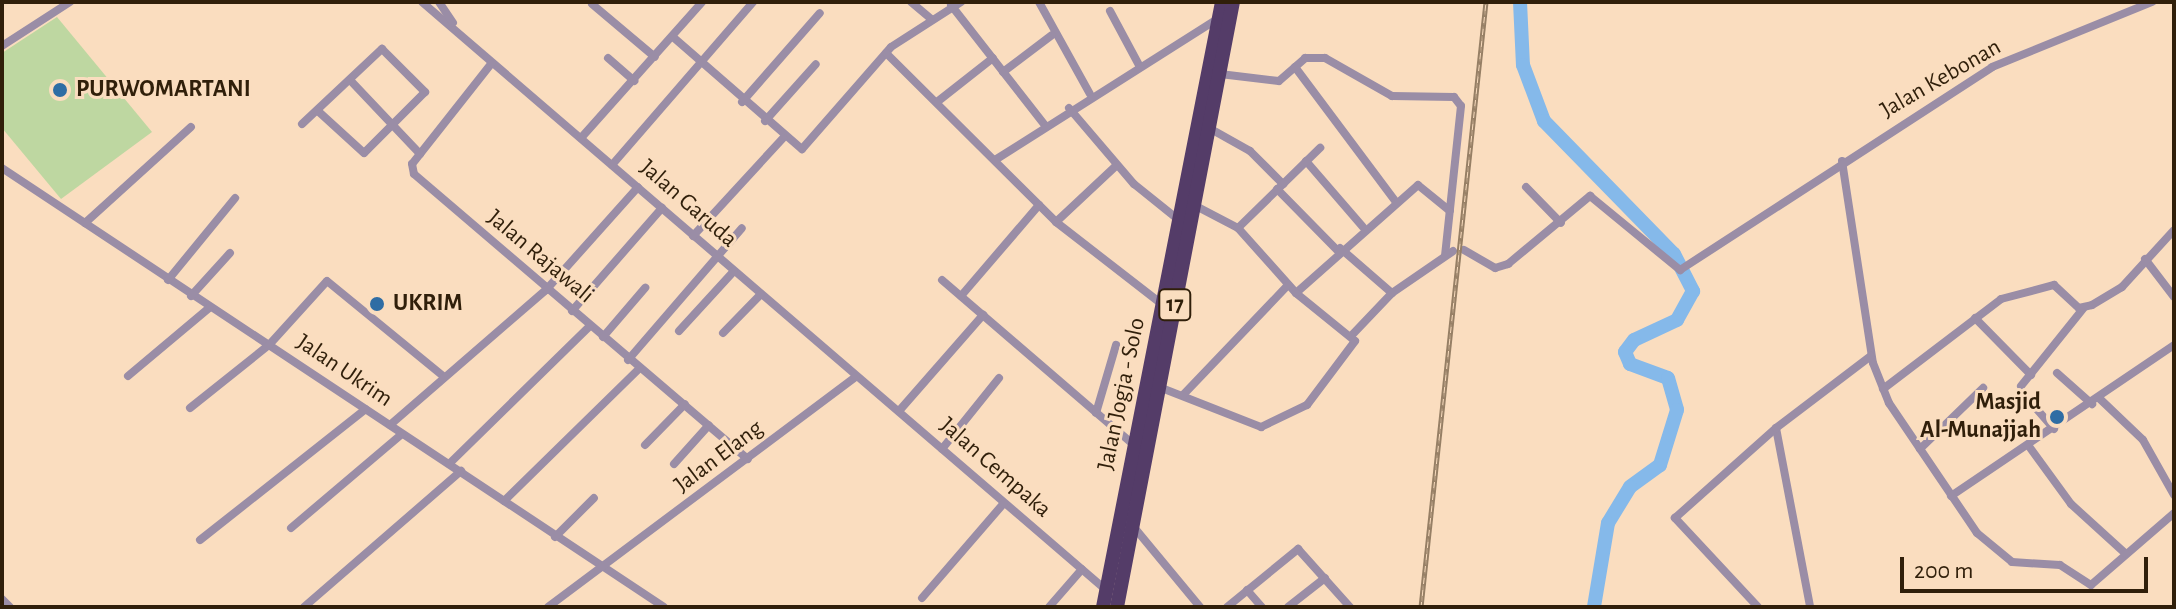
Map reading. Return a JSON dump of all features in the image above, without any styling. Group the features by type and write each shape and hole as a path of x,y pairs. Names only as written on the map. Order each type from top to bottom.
{"highway":[{"name":"Jalan Jogja - Solo","path":"1117,607 1159,387 1179,220 1222,2"},
{"name":"Jalan Jogja - Solo","path":"1103,607 1133,444 1196,206 1233,2"}],"street":[{"path":"2,46 70,2"},
{"path":"422,2 458,30"},
{"path":"439,2 458,30"},
{"path":"581,138 702,2"},
{"path":"612,165 753,2"},
{"path":"911,2 931,19"},
{"path":"1039,2 1052,35 1090,94"},
{"name":"Jalan Kebonan","path":"1561,223 1586,197 1597,197 1680,270 1842,161 1992,67 2152,2"},
{"path":"673,37 783,138 802,149 815,141 886,53 957,3 1003,72 1044,124"},
{"path":"592,4 655,57"},
{"path":"1110,11 1139,65"},
{"path":"742,102 820,13"},
{"path":"995,160 1090,94 1219,18"},
{"name":"Jalan Garuda","path":"458,30 491,64 581,138 856,377"},
{"path":"1003,72 1052,35"},
{"path":"302,124 382,49 415,78 425,97 394,128 360,153 318,111"},
{"path":"886,53 1056,222 1169,306"},
{"path":"608,58 634,81"},
{"path":"937,102 993,58"},
{"path":"1159,387 1261,427 1307,405 1354,336 1392,293 1449,253 1458,101 1392,96 1325,58 1295,67 1279,81 1220,74"},
{"path":"350,80 420,154 491,64"},
{"path":"765,121 816,64"},
{"path":"1295,67 1396,202"},
{"path":"1069,108 1117,165 1179,220"},
{"path":"85,223 191,127"},
{"path":"1209,128 1250,151 1339,250 1392,293"},
{"path":"693,236 783,138"},
{"path":"1238,228 1320,148"},
{"name":"Jalan Rajawali","path":"420,154 414,174 628,360 748,459"},
{"path":"1306,161 1363,227"},
{"path":"1842,161 1871,356 1883,389 1977,533 2012,562 2060,565 2091,585 2174,513"},
{"path":"1056,222 1117,165"},
{"name":"Jalan Ukrim","path":"2,168 664,607"},
{"path":"1296,293 1363,227 1418,185 1450,211"},
{"path":"390,425 546,290 638,187"},
{"path":"1464,250 1501,267 1561,223 1526,187"},
{"path":"168,280 235,198"},
{"path":"961,296 1039,205"},
{"path":"1196,206 1238,228 1296,293 1354,336"},
{"path":"572,311 662,208"},
{"path":"628,360 742,228"},
{"path":"2021,386 2083,309 2122,287 2174,230"},
{"path":"191,296 230,253"},
{"path":"2145,259 2174,297"},
{"path":"679,331 734,271"},
{"path":"942,280 1133,444"},
{"path":"190,408 269,345 327,281 443,376"},
{"path":"1183,395 1288,285"},
{"path":"1883,389 1995,302 2049,285 2083,309"},
{"path":"603,337 645,288"},
{"path":"723,333 761,294"},
{"path":"128,376 209,308"},
{"path":"899,411 983,315"},
{"path":"1975,318 2031,375"},
{"path":"449,464 590,326"},
{"path":"1096,413 1116,345"},
{"path":"1951,496 2096,401 2174,345"},
{"path":"1758,607 1675,518 1776,428 1871,356"},
{"path":"504,501 639,369"},
{"path":"2057,373 2143,440 2174,495"},
{"name":"Jalan Cempaka","path":"856,377 1106,590"},
{"name":"Jalan Elang","path":"548,607 856,377"},
{"path":"942,449 999,378"},
{"path":"1920,449 1983,388"},
{"path":"645,445 685,404"},
{"path":"2035,407 2054,429"},
{"path":"200,540 366,409"},
{"path":"674,464 709,425"},
{"path":"1776,428 1810,607"},
{"path":"291,528 402,434"},
{"path":"2028,445 2071,504 2126,554"},
{"path":"304,607 461,471"},
{"path":"555,537 594,498"},
{"path":"922,598 1004,503"},
{"path":"1133,526 1197,603 1184,607"},
{"path":"1227,607 1298,549 1350,607"},
{"path":"1049,607 1082,569"},
{"path":"1288,607 1325,578"},
{"path":"1247,590 1262,607"},
{"path":"2,599 10,607"}],"green space":[{"name":"PURWOMARTANI","path":"57,17 152,132 61,199 2,128 2,53"}],"waterway":[{"path":"1520,2 1523,65 1544,121 1674,254 1693,291 1677,320 1634,340 1625,352 1630,364 1668,378 1677,410 1660,465 1630,487 1608,523 1594,607"}],"railway":[{"path":"1421,607 1486,2"}],"place":[{"name":"PURWOMARTANI","path":"60,90"},
{"name":"UKRIM","path":"377,304"},
{"name":"Masjid Al-Munajjah","path":"2057,417"}]}
